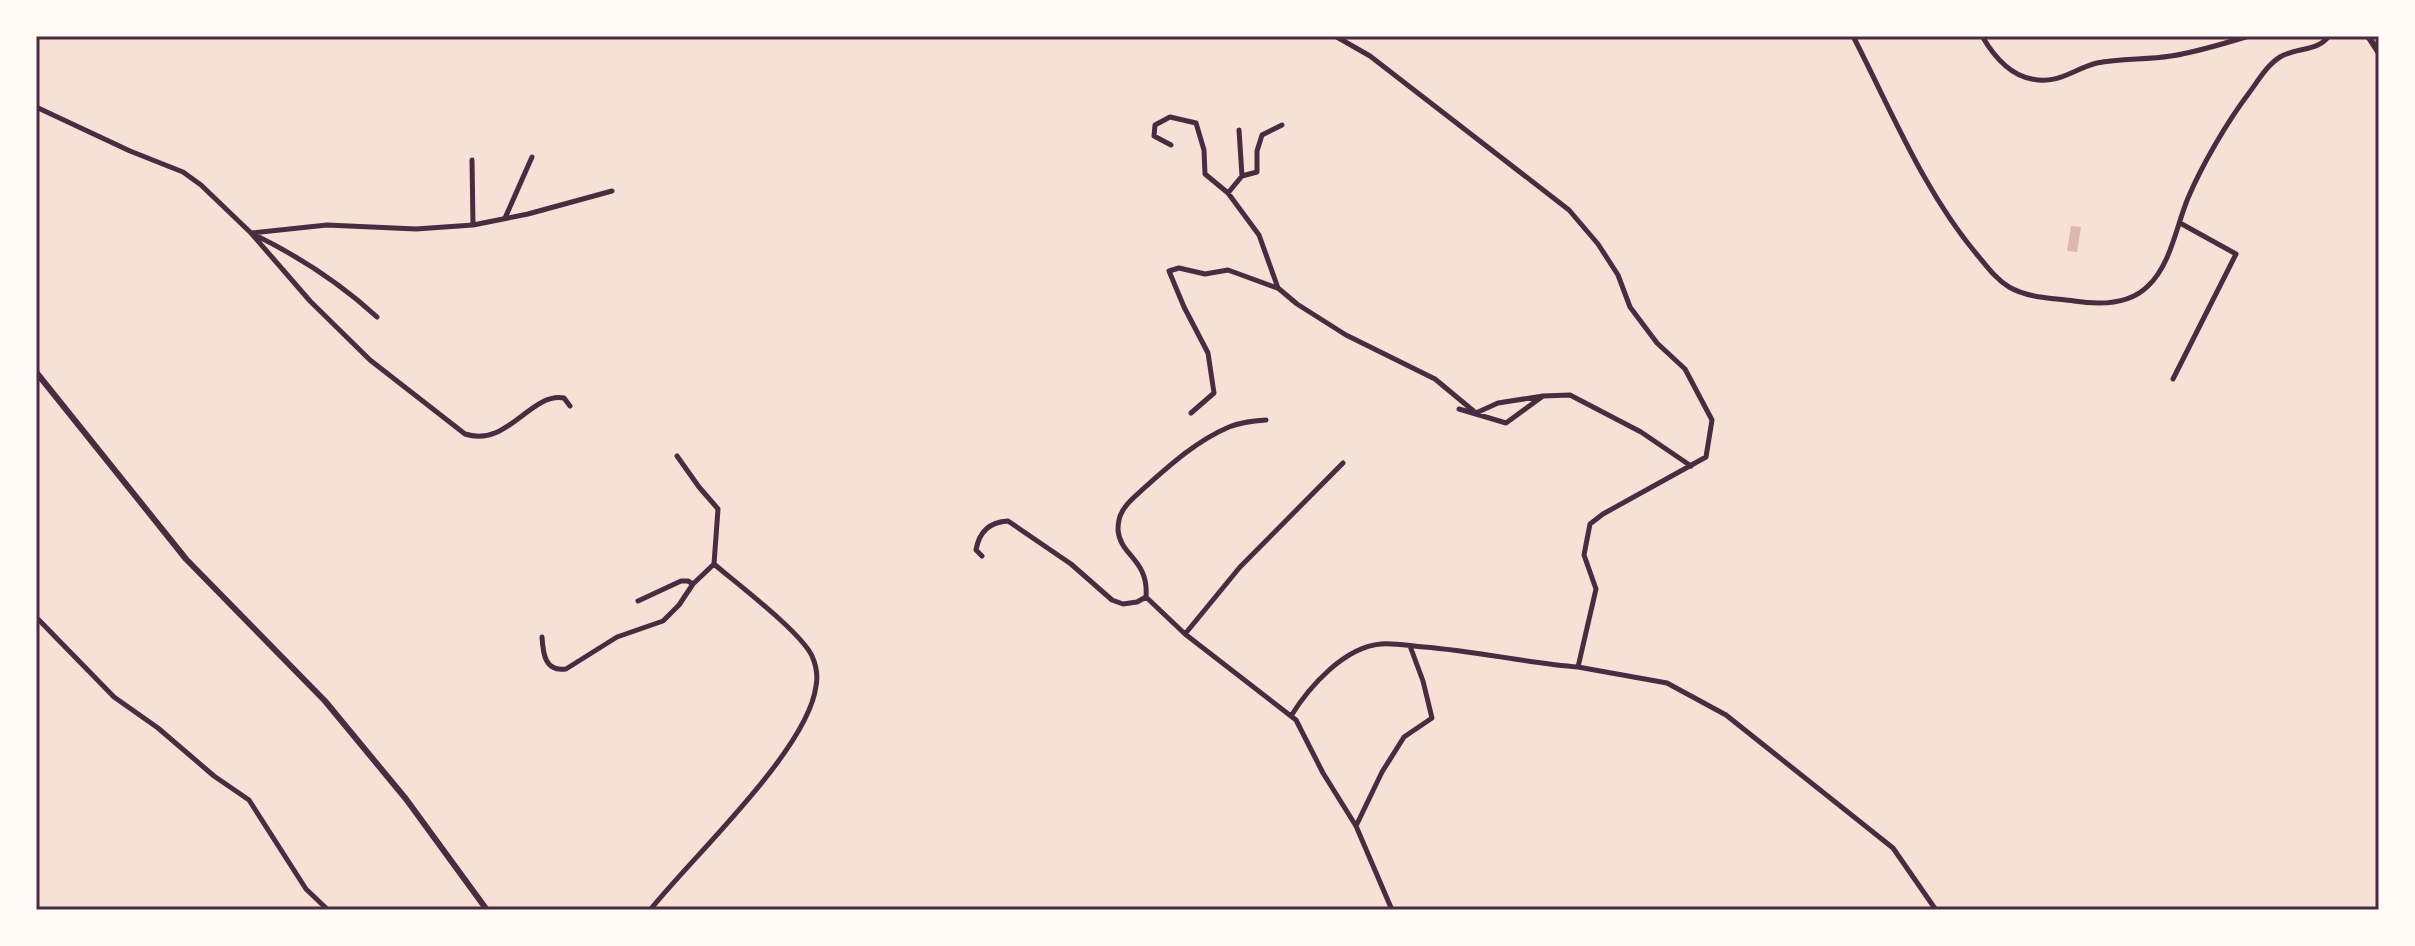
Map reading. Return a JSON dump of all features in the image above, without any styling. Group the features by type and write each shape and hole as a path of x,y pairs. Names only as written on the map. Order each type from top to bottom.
{"street":[{"path":"1335,36 1370,56 1569,210 1598,244 1618,275 1630,307 1657,343 1685,369 1712,420 1706,457 1590,524 1584,555 1596,589 1578,667"},
{"path":"1853,36 1948,216 1997,278 2009,287 2032,295 2106,304 2139,293 2154,279 2165,261 2190,194 2244,100 2268,68 2285,54 2316,47 2329,36"},
{"path":"1982,36 2012,71 2023,77 2045,81 2061,79 2096,63 2175,56 2249,36"},
{"path":"2368,36 2379,53"},
{"path":"36,107 183,172 201,185 251,233 310,301 378,368 465,434 477,436 501,431 553,398 564,398 570,406"},
{"path":"1171,145 1154,136 1155,125 1170,117 1196,123 1204,150 1205,174 1228,193 1259,235 1278,288"},
{"path":"1228,193 1242,176 1257,172 1257,151 1262,135 1282,125"},
{"path":"1239,130 1242,176"},
{"path":"505,218 532,157"},
{"path":"472,160 473,225"},
{"path":"251,233 327,225 406,230 473,225 612,191"},
{"path":"2173,379 2236,254 2180,223"},
{"path":"251,233 320,271 377,317"},
{"path":"1191,413 1214,393 1208,353 1169,271 1179,268 1205,274 1228,270 1278,288 1346,335 1435,379 1476,413"},
{"path":"36,372 179,551 330,707 406,799 487,910"},
{"path":"1476,413 1498,403 1570,395 1641,432 1691,466"},
{"path":"1459,409 1506,423 1543,396"},
{"path":"1146,597 1144,573 1120,539 1118,526 1122,512 1188,451 1226,428 1247,421 1266,420"},
{"path":"542,637 544,655 549,665 557,670 566,669 617,637 663,621 714,564 718,509 677,456"},
{"path":"1185,634 1240,567 1343,463"},
{"path":"982,556 976,550 982,534 990,525 1008,521 1071,564 1112,600 1123,604 1146,597"},
{"path":"650,910 775,764 803,721 816,687 815,665 806,646 714,564"},
{"path":"638,601 681,581 693,584"},
{"path":"1146,597 1185,634 1296,720 1356,826 1392,910"},
{"path":"36,617 105,690 249,800 306,889 328,910"},
{"path":"1291,716 1322,676 1357,652 1379,644 1463,650 1667,683 1726,715 1893,848 1936,910"},
{"path":"1356,826 1382,772 1404,737 1432,718 1410,646"}],"shaded area":[{"path":"2071,226 2081,227 2077,252 2067,251"}]}
